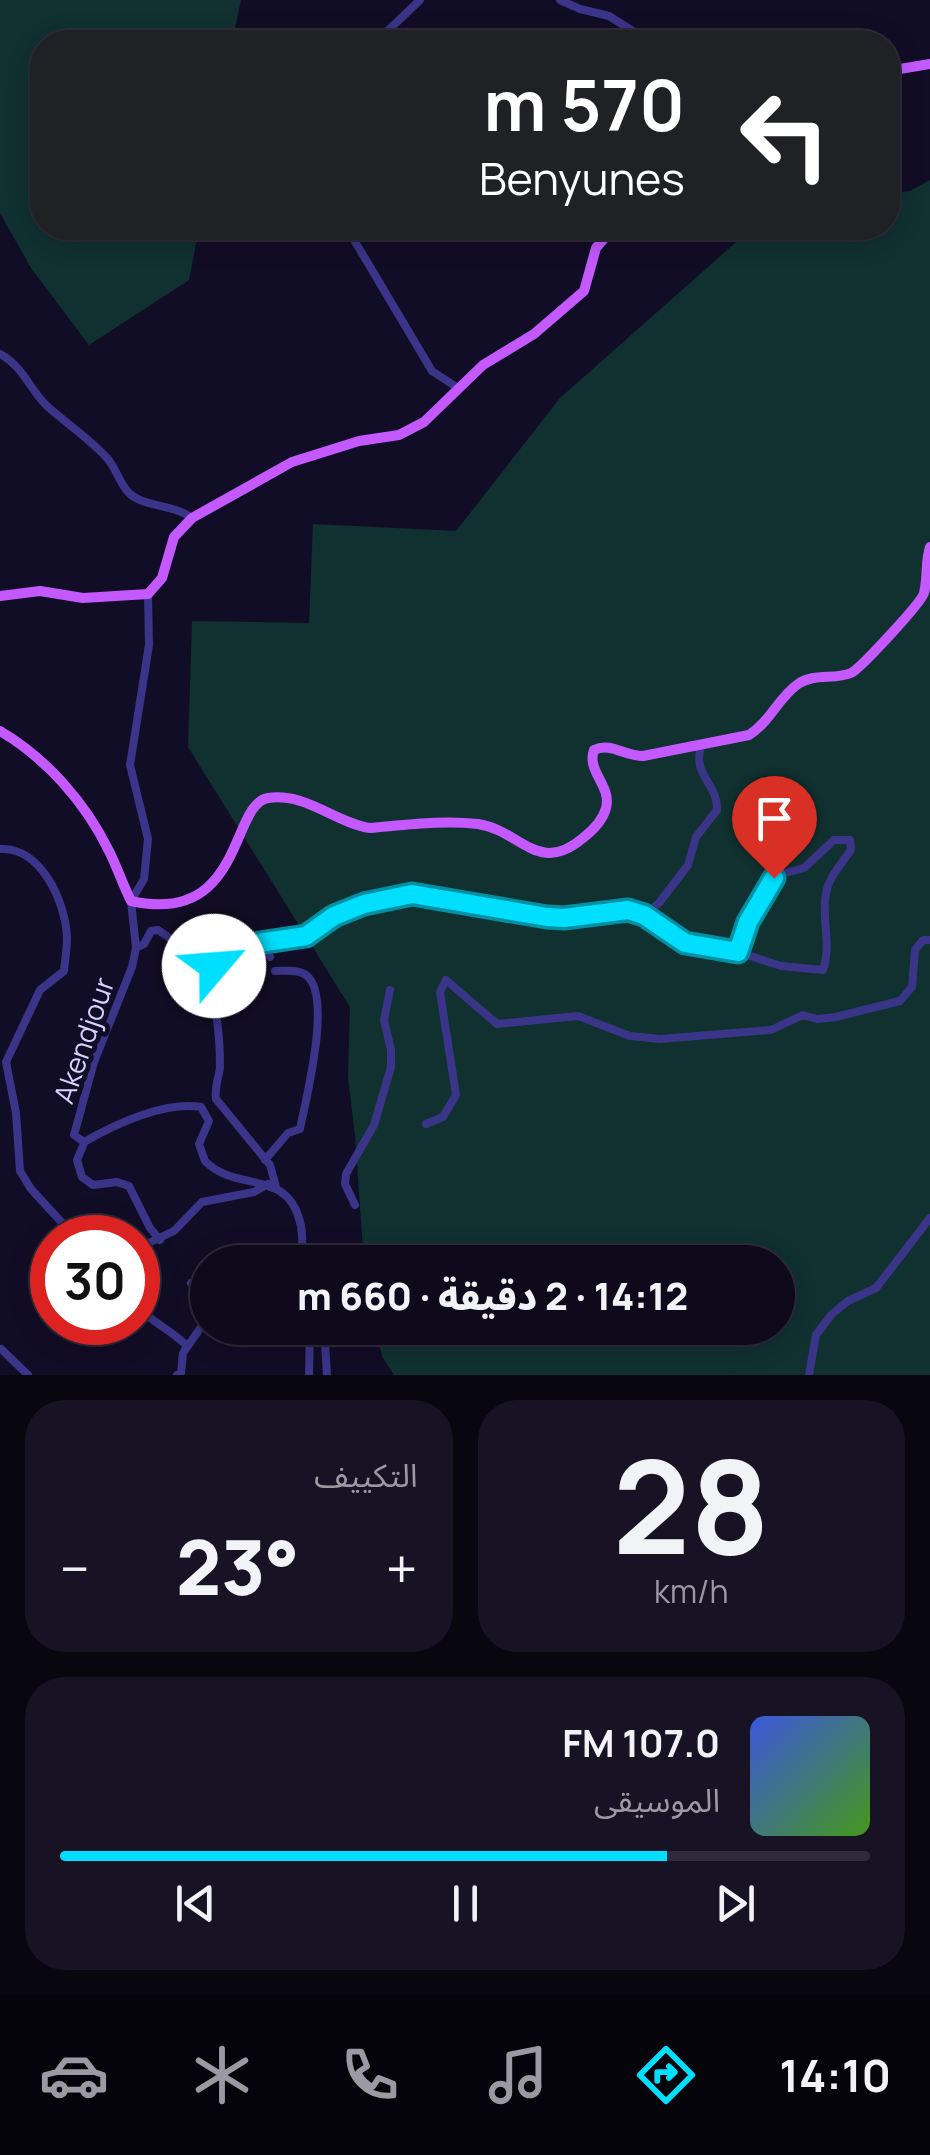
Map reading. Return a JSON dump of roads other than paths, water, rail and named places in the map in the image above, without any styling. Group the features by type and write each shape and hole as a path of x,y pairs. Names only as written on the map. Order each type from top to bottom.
{"main road":[{"path":"900,69 930,64"},
{"path":"0,596 40,591 83,598 133,598 148,594 162,578 174,538 192,518 292,462 412,429 440,408 482,365 534,334 584,292 591,259 604,240"},
{"path":"0,731 26,747 61,782 102,837 131,901 169,904 209,886 230,863 248,816 260,801 269,798 298,801 355,826 481,824 504,832 530,850 562,851 592,831 606,810 607,796 591,762 594,750 610,747 642,756 749,735 761,728 801,682 850,674 866,664 888,633 918,606 926,588 930,547"}],"street":[{"path":"389,30 420,0"},
{"path":"560,0 609,16 631,30"},
{"path":"354,240 432,371 458,388"},
{"path":"0,354 14,362 46,405 111,462 129,494 180,509 192,518"},
{"path":"131,901 144,879 148,839 130,764 149,645 148,594"},
{"path":"644,915 659,903 688,866 696,837 717,810 716,797 698,766 701,746"},
{"path":"201,968 259,943 306,936 339,913 376,900 412,894 547,917 616,910 644,915 685,943 738,952 781,966 823,970 827,894 851,849 850,840 834,840 804,868 770,881 748,922 738,952"},
{"path":"0,848 12,848 33,860 56,896 67,938 64,970 40,990 6,1062 16,1113 20,1171 30,1189 54,1215"},
{"name":"Akendjour","path":"131,901 136,948 132,967 94,1062 74,1134 77,1140 85,1141 136,1118 188,1106 203,1108"},
{"path":"136,948 144,944 151,931 158,930 190,954 201,968 209,989 220,1066 216,1098 203,1108 208,1124 200,1139 200,1149 208,1165 234,1177 272,1185 287,1197 300,1219 302,1245"},
{"path":"426,1124 443,1117 456,1094 440,992 446,980 497,1024 578,1016 630,1036 660,1040 704,1038 771,1030 803,1015 836,1018 900,1001 912,987 915,950 922,940 930,940"},
{"path":"259,943 270,957"},
{"path":"265,1160 288,1133 300,1129 319,1000 309,977 300,972 275,970"},
{"path":"355,1205 345,1184 346,1174 374,1125 391,1068 392,1050 384,1020 390,990"},
{"path":"216,1098 274,1173 272,1185"},
{"path":"85,1141 77,1160 82,1177 94,1185 118,1182 129,1186 144,1215"},
{"path":"160,1240 202,1202 272,1185"},
{"path":"810,1375 816,1335 832,1314 848,1301 876,1288 930,1218"},
{"path":"160,1326 172,1331 187,1346"},
{"path":"177,1375 190,1342"},
{"path":"309,1375 310,1345"},
{"path":"325,1345 327,1375"},
{"path":"1,1348 28,1375"}]}
